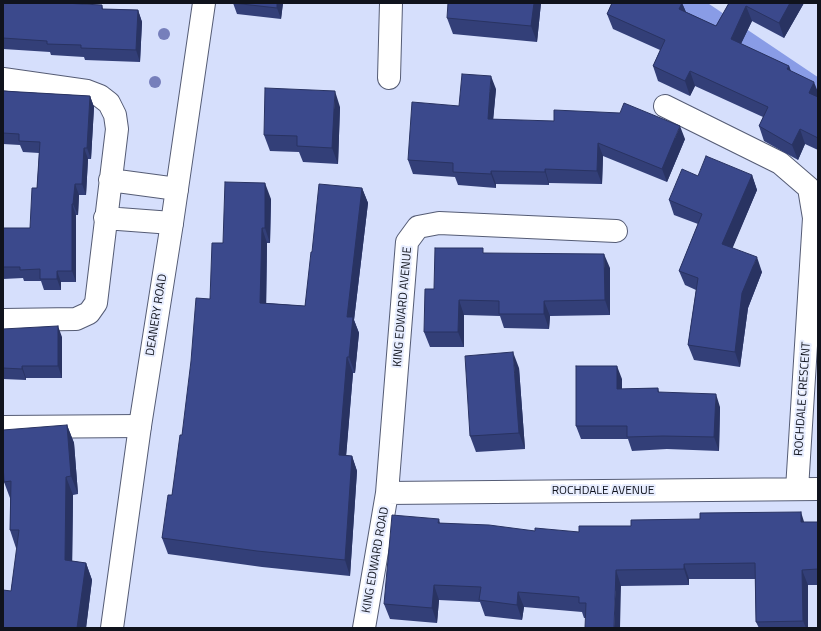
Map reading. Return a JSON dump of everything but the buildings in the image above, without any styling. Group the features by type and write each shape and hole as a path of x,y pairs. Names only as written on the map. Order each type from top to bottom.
{"street":[{"name":"DEANERY ROAD","path":"112,628 140,426 172,223 204,3"},
{"path":"389,78 391,3"},
{"path":"3,79 87,91 100,96 109,103 115,115 116,129 105,218 99,290 96,303 89,313 76,320 3,320"},
{"name":"ROCHDALE CRESCENT","path":"664,106 780,163 809,188 814,218 808,489"},
{"path":"110,180 177,189"},
{"path":"105,218 172,223"},
{"name":"KING EDWARD AVENUE","path":"388,493 407,242 418,227 439,222 616,231"},
{"path":"3,427 140,426"},
{"name":"ROCHDALE AVENUE","path":"388,493 808,489"},
{"name":"KING EDWARD ROAD","path":"364,628 388,493"}],"waterway":[{"path":"687,3 818,91"}]}
